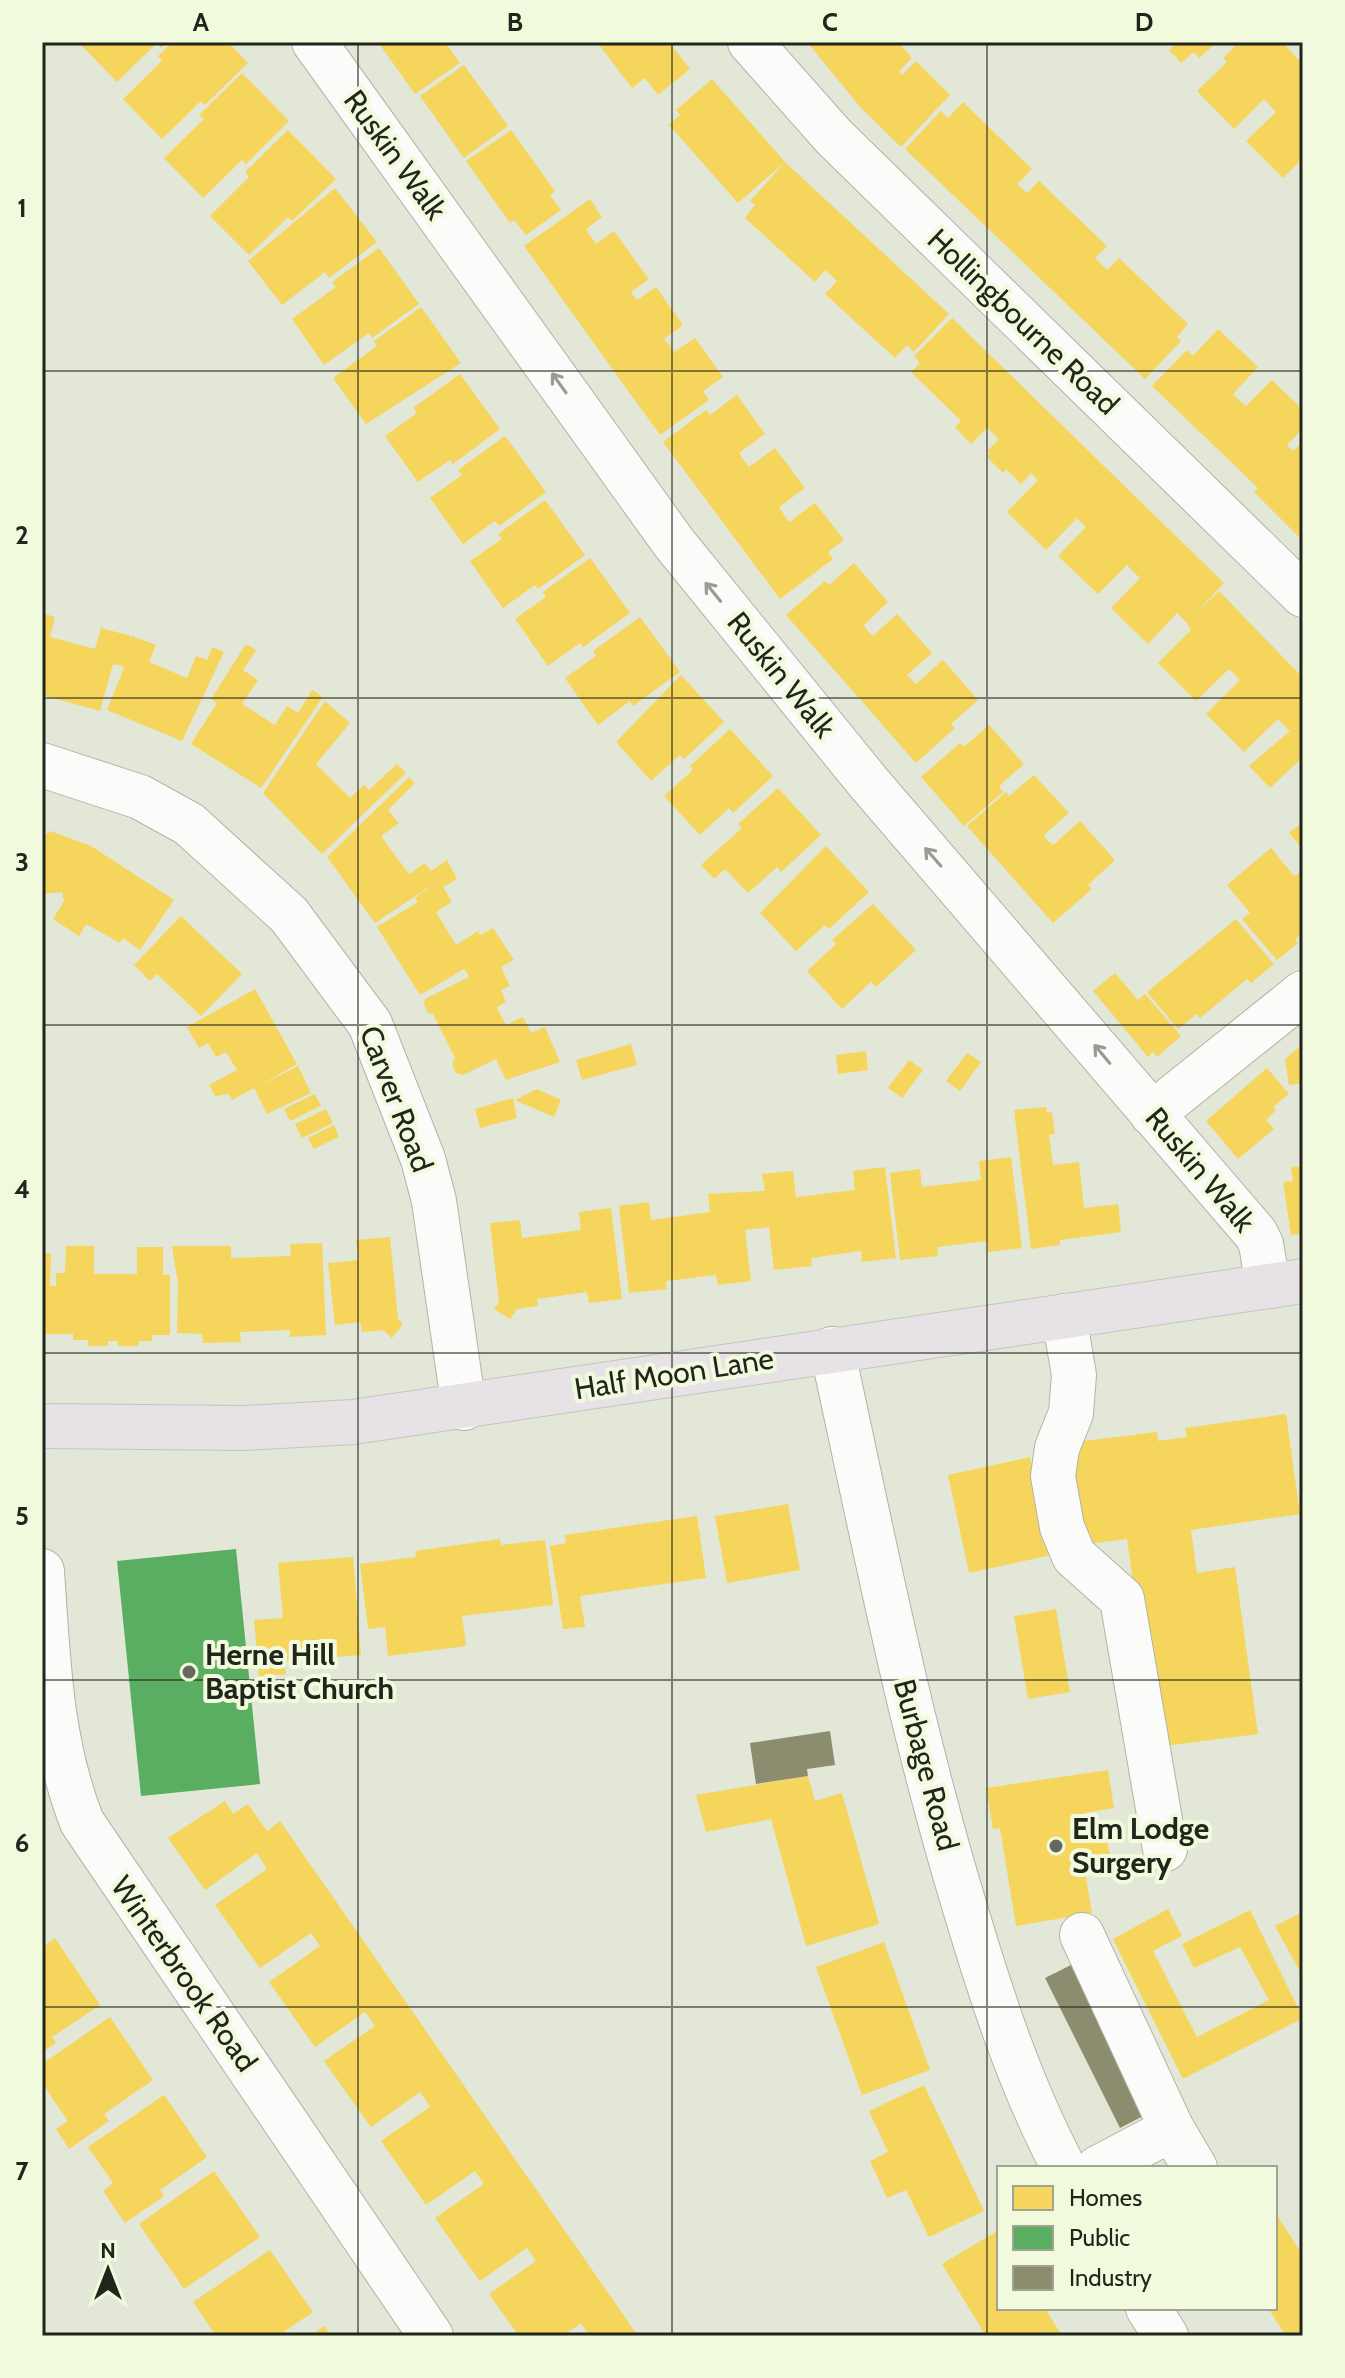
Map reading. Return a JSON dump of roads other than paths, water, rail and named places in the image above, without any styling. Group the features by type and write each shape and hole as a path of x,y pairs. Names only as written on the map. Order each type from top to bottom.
{"main road":[{"name":"Half Moon Lane","path":"42,1426 245,1428 353,1422 464,1408 832,1349 1285,1284"}],"street":[{"name":"Ruskin Walk","path":"314,42 674,543 868,782 1256,1234 1285,1284"},
{"name":"Hollingbourne Road","path":"750,42 842,146 1303,595"},
{"name":"Carver Road","path":"42,765 140,797 189,824 289,915 370,1024 423,1159 434,1201 464,1408"},
{"path":"1152,1114 1303,993"},
{"path":"1064,1316 1074,1375 1071,1413 1057,1448 1053,1476 1060,1514 1074,1556 1122,1599 1165,1849"},
{"name":"Burbage Road","path":"832,1349 923,1764 996,2008 1028,2098 1063,2166"},
{"name":"Winterbrook Road","path":"42,1571 58,1745 82,1822 431,2336"},
{"path":"1082,1935 1172,2129 1194,2166"},
{"path":"1102,2166 1172,2129"},
{"path":"1149,2310 1166,2336"}],"place":[{"name":"Herne Hill Baptist Church","path":"189,1672"},
{"name":"Elm Lodge Surgery","path":"1056,1846"}]}
